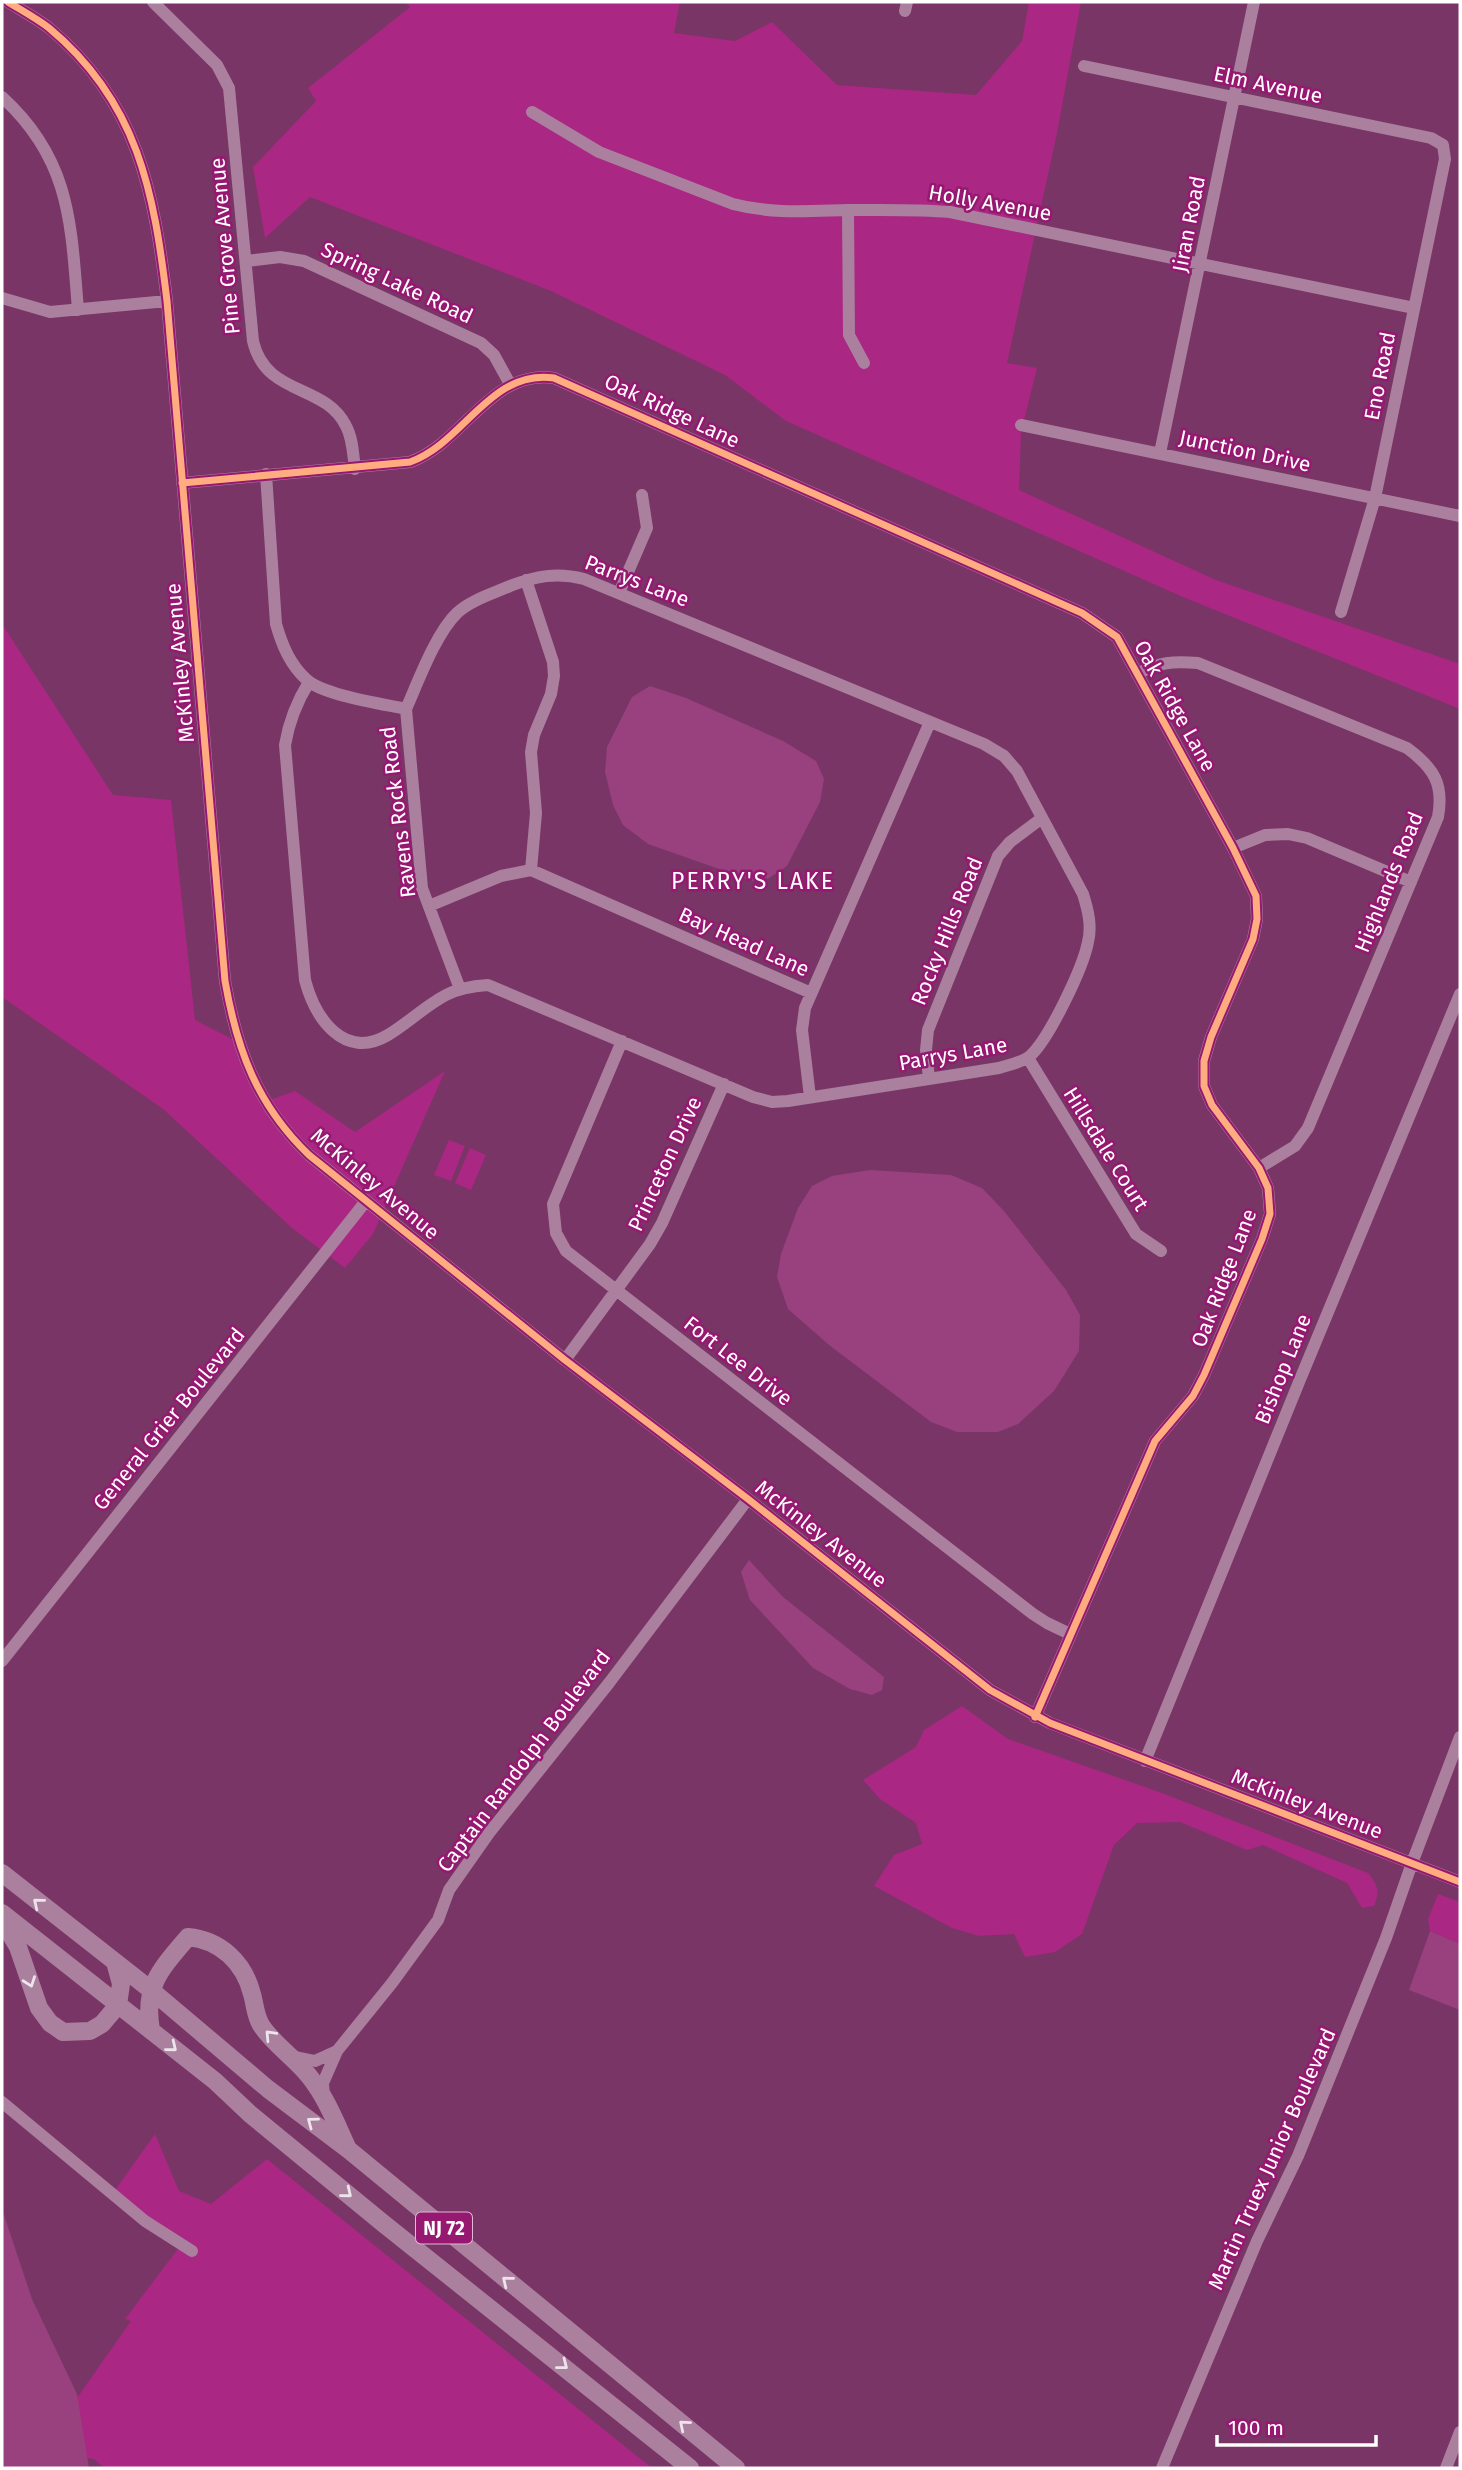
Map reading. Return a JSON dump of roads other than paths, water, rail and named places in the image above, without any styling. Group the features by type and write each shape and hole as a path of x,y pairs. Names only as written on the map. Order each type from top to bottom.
{"highway":[{"name":"NJ 72","path":"2,1873 150,1990 268,2089 349,2150 736,2468"},
{"name":"NJ 72","path":"2,1913 151,2030 374,2216 690,2468"},
{"path":"2,1920 18,1947 39,2008 50,2023 63,2032 90,2031 102,2024 118,2005 121,1984 115,1962"},
{"path":"151,2030 148,2009 150,1990 167,1963 188,1937 203,1938 219,1945 247,1979 261,2025 309,2075 324,2098 349,2150"}],"street":[{"name":"McKinley Avenue","path":"8,2 47,27 82,60 110,97 146,174 158,229 167,301 225,981 235,1029 253,1078 269,1109 283,1128 309,1155 565,1360 748,1499 990,1690 1035,1717 1460,1882"},
{"name":"Pine Grove Avenue","path":"153,2 217,65 229,88 253,341 258,358 275,377 336,411 350,433 355,469"},
{"name":"Jiran Road","path":"1160,453 1254,2"},
{"name":"Elm Avenue","path":"1084,66 1423,136 1443,145"},
{"path":"2,97 40,141 61,186 70,220 78,310"},
{"name":"Holly Avenue","path":"532,113 599,152 733,204 770,212 950,212 1414,308"},
{"name":"Eno Road","path":"1341,612 1375,498 1445,159 1443,145"},
{"path":"848,210 849,335 864,363"},
{"name":"Spring Lake Road","path":"247,261 280,257 304,261 453,329 481,343 490,351 510,384"},
{"path":"2,298 50,313 167,301"},
{"name":"Oak Ridge Lane","path":"182,482 403,464 426,455 510,384 537,376 562,380 1082,613 1117,637 1233,848 1256,896 1257,919 1252,939 1211,1037 1204,1061 1204,1086 1212,1105 1259,1168 1268,1188 1270,1214 1204,1376 1193,1396 1155,1441 1145,1460 1035,1717"},
{"name":"Junction Drive","path":"1021,425 1460,516"},
{"path":"266,474 276,624 291,663 309,682 326,690 406,709"},
{"path":"619,593 647,528 642,495"},
{"name":"Parrys Lane","path":"309,682 296,703 288,725 285,745 305,980 311,1002 333,1032 347,1041 375,1041 445,996 460,989 488,985 772,1102 999,1068 1028,1058 1049,1031 1082,962 1089,940 1089,916 1083,894 1017,771 1004,756 984,744 619,593 569,575 547,574 473,602 457,613 442,631 406,709"},
{"path":"429,906 501,876 531,870 537,814 531,752 534,735 551,694 554,676 553,662 526,580"},
{"name":"Highlands Road","path":"1137,674 1157,664 1177,661 1198,663 1407,748 1423,760 1435,777 1442,797 1438,817 1308,1128 1295,1146 1259,1168"},
{"name":"Ravens Rock Road","path":"406,709 422,888 460,989"},
{"path":"810,1097 802,1030 805,1008 930,722"},
{"name":"Rocky Hills Road","path":"929,1079 926,1050 928,1030 998,856 1010,842 1042,818"},
{"path":"1233,848 1265,835 1288,834 1307,838 1411,882"},
{"name":"Bay Head Lane","path":"531,870 811,993"},
{"name":"Bishop Lane","path":"1145,1761 1460,994"},
{"name":"Fort Lee Drive","path":"622,1041 553,1204 556,1233 566,1251 1033,1614 1070,1634"},
{"name":"Hillsdale Court","path":"1028,1058 1136,1234 1161,1251"},
{"name":"Princeton Drive","path":"565,1360 650,1244 724,1084"},
{"name":"General Grier Boulevard","path":"2,1661 366,1201"},
{"name":"Captain Randolph Boulevard","path":"324,2098 323,2083 337,2051 438,1920 449,1890 489,1833 609,1683 748,1499"},
{"name":"Martin Truex Junior Boulevard","path":"1162,2468 1257,2241 1298,2156 1386,1938 1460,1737"},
{"path":"290,2056 315,2061 337,2051"},
{"path":"2,2102 145,2221 192,2251"},
{"path":"1446,2468 1460,2432"}],"district":[{"name":"PERRY'S LAKE","path":"753,881"}]}
